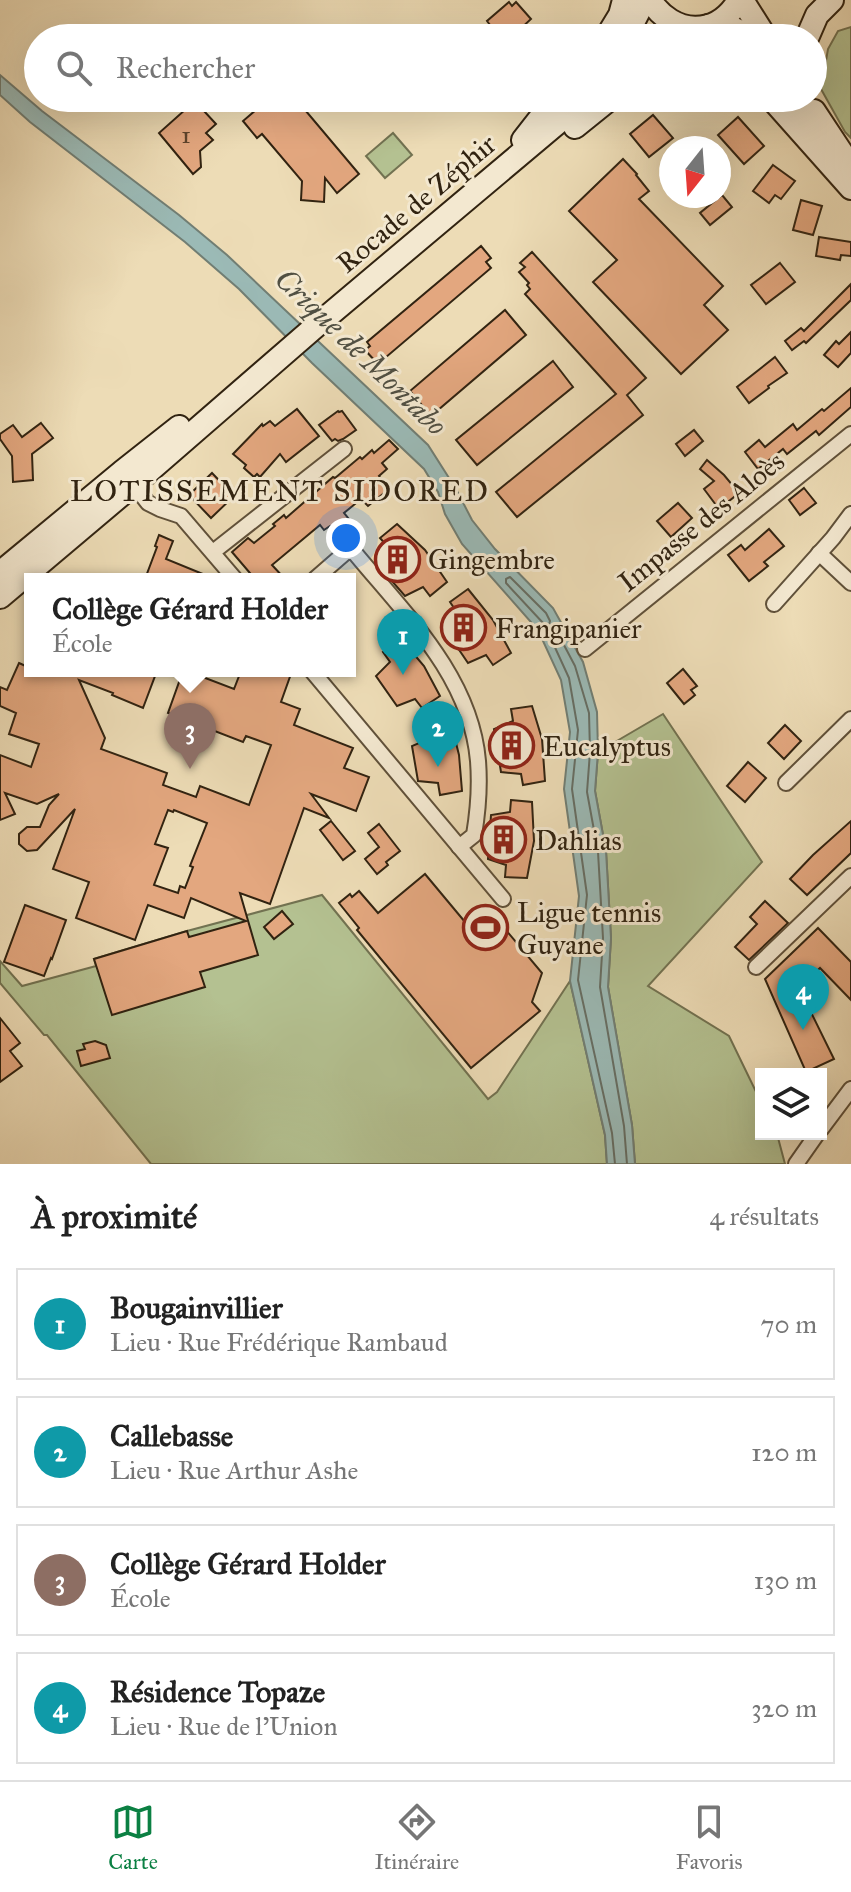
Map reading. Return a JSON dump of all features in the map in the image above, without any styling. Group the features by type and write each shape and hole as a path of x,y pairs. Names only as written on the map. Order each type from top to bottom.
{"main road":[{"path":"615,24 624,0"},
{"path":"632,24 643,0"},
{"path":"650,0 664,18 674,24"},
{"path":"705,24 722,20 740,0 756,24"},
{"path":"813,24 817,15 832,0"},
{"name":"Rocade de Zéphir","path":"4,576 132,483 188,420 264,372 495,176 564,112"},
{"path":"495,176 518,166 593,112"},
{"path":"783,112 851,188"},
{"path":"803,112 851,177"},
{"path":"814,112 851,167"},
{"path":"821,112 851,157"}],"street":[{"name":"Impasse des Aloès","path":"585,649 851,434"},
{"path":"213,552 344,449"},
{"path":"132,483 148,503 181,516 230,573"},
{"path":"774,604 851,514"},
{"path":"322,573 346,552 354,552 448,669 464,702 474,733 478,761 479,803 474,835 459,847"},
{"path":"819,553 851,583"},
{"path":"317,677 503,899"},
{"path":"786,783 851,719"},
{"path":"756,967 851,876"},
{"path":"827,1121 851,1089"},
{"path":"796,1164 813,1140"}],"green space":[{"path":"851,27 851,138 827,100 827,55 838,31"},
{"path":"393,133 412,155 385,178 366,156"},
{"path":"663,714 762,862 648,986 729,1036 755,1090 755,1140 779,1140 785,1164 635,1164 632,1125 608,987 611,938 606,851 595,791 598,752"},
{"path":"322,895 488,1099 497,1092 570,981 605,1135 607,1164 151,1164 47,1035 0,983 0,961 22,986 96,966 94,959"}],"water":[{"path":"0,75 24,96 24,112 43,112 227,255 428,445 472,520 495,549 553,608 583,662 597,712 595,791 606,851 611,938 608,987 632,1125 635,1164 607,1164 605,1135 570,981 579,896 564,789 570,732 561,680 538,630 462,544 424,469 239,289 185,242 30,122 0,95"}],"building":[{"path":"509,2 512,6 516,2 531,19 526,24 489,24 487,21"},
{"path":"183,112 205,112 216,124 206,133 213,140 200,151 201,167 193,174 159,133"},
{"path":"254,112 307,112 359,174 337,193 325,178 324,202 301,200 302,181 262,134 257,138 243,121"},
{"path":"653,115 671,136 659,136 659,149 649,157 630,134"},
{"path":"738,117 764,146 744,164 731,150 731,136 718,135"},
{"path":"623,159 649,191 639,199 723,286 704,305 728,330 681,374 593,282 617,260 569,211"},
{"path":"773,165 795,181 781,199 775,195 769,203 753,191"},
{"path":"801,200 822,206 813,235 793,230"},
{"path":"706,208 731,208 710,225 700,213"},
{"path":"819,237 851,242 851,256 841,255 840,260 816,256"},
{"path":"481,246 491,258 486,262 491,268 385,358 383,356 376,362 365,350 370,346 367,342"},
{"path":"532,252 646,378 627,395 643,415 517,517 496,492 616,394 525,294 530,289 529,283 519,272 525,267 520,263"},
{"path":"780,263 795,282 766,304 751,285"},
{"path":"851,284 851,300 806,343 804,341 792,350 785,341 801,328 804,331"},
{"path":"505,310 526,335 431,416 410,391"},
{"path":"851,332 851,353 838,367 824,355 836,341 839,344"},
{"path":"775,357 787,373 749,403 737,387"},
{"path":"553,361 573,387 477,465 456,440"},
{"path":"851,388 851,407 819,435 816,431 787,454 783,449 758,469 745,452 759,440 765,447 793,424 797,430"},
{"path":"297,409 319,436 286,462 280,454 260,477 257,474 254,477 233,454 262,424 270,421 275,426"},
{"path":"342,411 356,430 343,439 332,441 319,425"},
{"path":"41,423 53,438 32,454 33,480 13,482 12,456 0,434 13,425 22,437"},
{"path":"694,430 703,441 685,456 676,444"},
{"path":"389,440 398,449 382,463 387,469 379,476 389,489 368,506 361,499 344,513 353,524 338,536 330,526 324,530 320,525 272,565 279,573 250,573 232,552 248,538 254,543 333,477 360,457 362,459 372,450 374,453"},
{"path":"707,460 739,493 719,509 704,489 714,481 700,469"},
{"path":"212,473 234,496 211,518 189,495"},
{"path":"804,488 816,503 800,515 789,500"},
{"path":"678,503 692,518 671,537 657,521"},
{"name":"Gingembre","path":"397,524 425,550 447,582 430,596 423,587 405,596 376,563 388,547 380,538"},
{"path":"769,529 784,546 764,562 768,566 749,581 728,555 741,545 745,550"},
{"path":"159,535 173,541 166,559 200,573 147,573"},
{"name":"Frangipanier","path":"468,589 493,620 511,653 493,665 486,655 468,663 443,626 456,611 450,602"},
{"path":"401,639 424,666 440,696 422,708 415,699 397,706 376,676 390,662 383,652"},
{"path":"19,663 24,665 24,677 155,677 143,708 79,680 105,738 101,749 167,773 163,785 196,797 200,786 249,805 271,745 246,736 243,742 168,713 181,677 203,677 234,689 239,677 290,677 281,702 300,709 294,725 353,748 344,768 369,777 356,811 311,794 329,818 304,808 270,904 240,893 258,955 200,972 205,987 112,1015 94,959 187,931 189,937 246,921 191,898 184,918 148,905 135,940 76,918 89,882 53,869 75,809 37,850 27,851 19,844 19,834 27,827 40,827 49,805 59,794 37,804 5,793 15,814 0,820 0,755 31,767 39,744 9,734 16,713 0,706 0,687 7,690","holes":["168,810 207,823 185,888 180,886 178,893 154,885 168,848 155,844"]},
{"path":"683,669 697,686 691,690 695,695 684,704 667,683"},
{"name":"Eucalyptus","path":"532,706 542,739 545,781 523,785 521,774 501,772 494,729 513,721 511,709"},
{"path":"451,723 459,755 462,791 440,795 438,783 418,781 412,746 431,738 429,726"},
{"path":"785,725 801,741 784,759 768,743"},
{"path":"748,762 766,778 745,802 727,786"},
{"name":"Dahlias","path":"511,800 532,802 534,841 527,878 505,877 506,865 488,859 491,815 510,812"},
{"path":"331,821 355,851 343,860 320,830"},
{"path":"851,821 851,853 807,895 790,879"},
{"path":"379,824 400,851 377,874 365,859 379,847 368,833"},
{"path":"425,874 470,928 490,911 542,973 532,1002 540,1011 471,1068 357,930 359,928 339,903 359,891 378,913"},
{"path":"765,901 788,923 749,960 735,947 757,924 750,917"},
{"path":"25,905 66,920 44,976 4,962"},
{"path":"282,911 293,924 274,939 264,927"},
{"path":"818,928 851,962 851,1000 820,968 799,988 834,1059 815,1068 804,1068 765,979"},
{"path":"0,1018 20,1043 10,1051 22,1066 0,1082"},
{"path":"95,1041 106,1045 110,1058 81,1066 77,1051 85,1049 83,1044"}],"place":[{"name":"Gingembre","path":"397,559"},
{"name":"Frangipanier","path":"464,628"},
{"name":"Bougainvillier","path":"403,675"},
{"name":"Eucalyptus","path":"512,746"},
{"name":"Callebasse","path":"438,767"},
{"name":"Collège Gérard Holder","path":"190,769"},
{"name":"Dahlias","path":"504,840"},
{"name":"Ligue tennis Guyane","path":"486,928"},
{"name":"Résidence Topaze","path":"803,1030"}],"district":[{"name":"LOTISSEMENT SIDORED","path":"280,491"}],"water label":[{"name":"Crique de Montabo","path":"361,352"}]}
